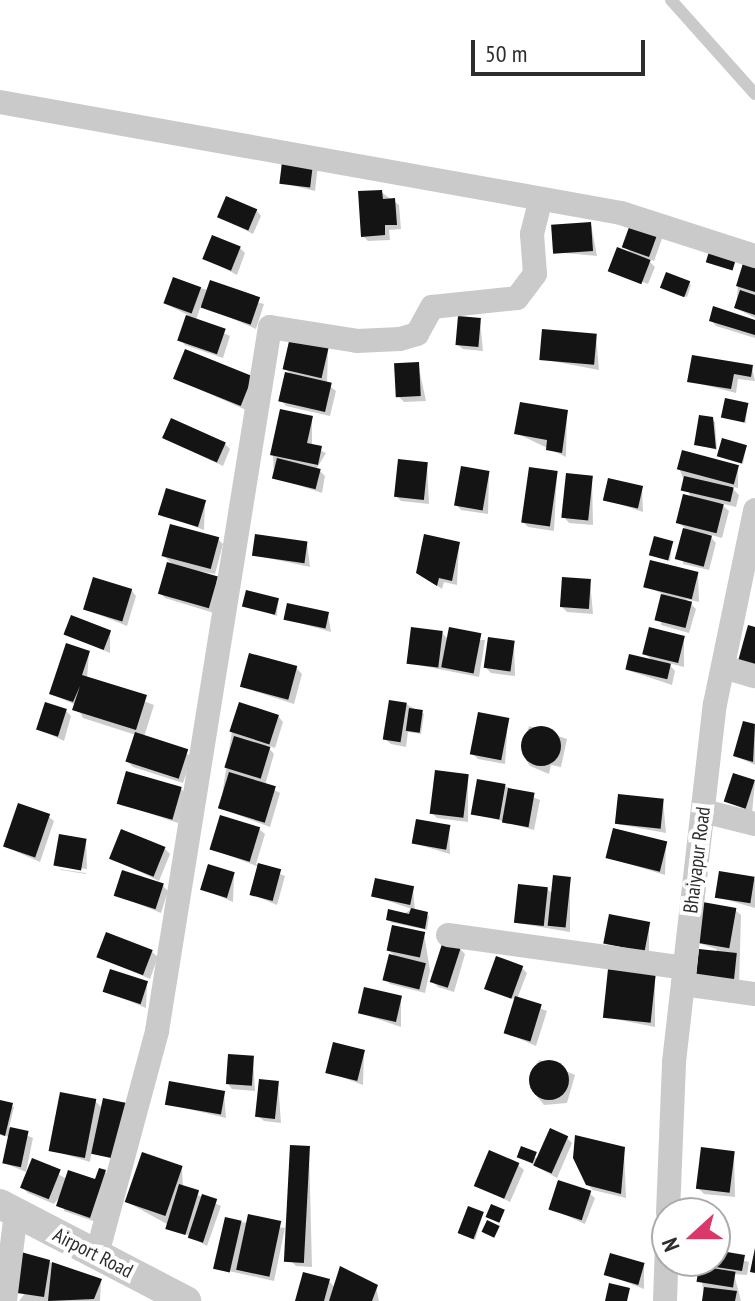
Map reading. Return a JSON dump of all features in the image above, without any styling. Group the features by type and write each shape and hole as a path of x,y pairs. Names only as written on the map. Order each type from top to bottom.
{"street":[{"path":"0,102 621,213 755,256"},
{"path":"97,1254 157,1031 270,327 357,341 400,339 417,334 432,307 517,298 535,274 532,234 541,199"},
{"name":"Bhaiyapur Road","path":"669,1197 684,976 703,811 723,667 755,510"},
{"path":"723,667 755,676"},
{"path":"703,811 755,824"},
{"path":"448,935 684,976 755,994"},
{"path":"5,1301 8,1208"},
{"name":"Airport Road","path":"8,1208 186,1301"},
{"path":"665,1301 666,1277"}],"lane":[{"path":"671,0 755,94"}],"building":[{"path":"283,154 314,158 310,188 279,184"},
{"path":"382,190 383,199 395,198 397,225 385,225 385,235 361,237 358,191"},
{"path":"226,196 257,209 248,230 217,217"},
{"path":"632,219 659,229 649,257 622,247"},
{"path":"591,222 593,251 553,254 551,225"},
{"path":"212,235 241,247 231,271 202,259"},
{"path":"711,245 738,253 733,270 706,262"},
{"path":"617,247 651,260 641,284 608,271"},
{"path":"744,260 755,263 755,292 736,286"},
{"path":"666,272 690,281 684,297 660,288"},
{"path":"173,277 201,287 192,314 163,303"},
{"path":"210,280 260,297 251,325 201,307"},
{"path":"740,290 755,295 755,315 734,308"},
{"path":"713,306 755,320 755,335 709,321"},
{"path":"186,315 226,329 217,354 177,341"},
{"path":"458,316 481,318 478,347 455,345"},
{"path":"542,329 597,334 594,365 539,360"},
{"path":"290,337 329,346 322,378 283,369"},
{"path":"185,349 253,376 241,406 173,379"},
{"path":"692,355 753,365 751,377 734,374 731,389 687,382"},
{"path":"419,362 421,396 396,397 394,363"},
{"path":"285,372 332,383 325,412 278,401"},
{"path":"725,398 748,403 744,423 721,418"},
{"path":"520,402 568,410 562,453 546,450 547,440 514,434"},
{"path":"280,409 313,416 307,443 322,446 318,465 270,455"},
{"path":"699,415 713,417 716,449 694,445"},
{"path":"171,418 226,442 217,463 162,438"},
{"path":"722,438 747,445 742,463 717,456"},
{"path":"682,450 739,465 734,485 677,469"},
{"path":"277,458 321,469 316,489 272,478"},
{"path":"398,459 428,462 424,500 394,497"},
{"path":"461,466 490,471 483,510 454,505"},
{"path":"529,467 558,471 550,526 521,522"},
{"path":"566,473 593,476 588,521 561,518"},
{"path":"684,476 734,487 730,502 681,491"},
{"path":"608,478 643,486 638,509 603,500"},
{"path":"166,488 206,500 198,527 158,515"},
{"path":"683,494 724,504 716,533 676,523"},
{"path":"170,524 219,537 211,569 161,556"},
{"path":"683,528 712,536 704,567 675,559"},
{"path":"255,534 307,541 304,563 252,556"},
{"path":"424,534 460,542 452,581 439,578 437,586 416,573"},
{"path":"654,536 673,541 668,560 649,555"},
{"path":"650,560 699,572 692,599 643,587"},
{"path":"167,562 218,577 209,608 158,594"},
{"path":"93,577 132,589 122,622 83,610"},
{"path":"562,577 591,579 589,609 560,607"},
{"path":"246,590 279,598 275,615 242,606"},
{"path":"661,594 692,602 686,628 654,620"},
{"path":"287,603 329,612 326,629 283,620"},
{"path":"71,615 111,630 104,650 63,635"},
{"path":"748,625 755,627 755,666 738,661"},
{"path":"411,627 443,631 438,668 406,664"},
{"path":"449,627 481,633 474,674 441,667"},
{"path":"649,627 685,636 678,663 642,654"},
{"path":"488,637 515,641 510,671 484,668"},
{"path":"66,643 90,651 82,675 147,695 136,730 72,710 80,686 73,702 49,694"},
{"path":"249,653 297,666 288,700 240,687"},
{"path":"629,654 671,664 667,679 625,670"},
{"path":"389,700 407,703 401,742 383,740"},
{"path":"45,702 67,709 58,737 36,730"},
{"path":"239,702 279,715 269,744 229,731"},
{"path":"409,708 423,710 420,733 406,731"},
{"path":"478,712 509,718 501,760 470,754"},
{"path":"743,721 755,724 753,762 733,756"},
{"path":"541,726 555,732 561,746 555,760 541,766 527,760 521,746 527,732"},
{"path":"135,732 188,749 179,779 125,761"},
{"path":"234,736 270,747 261,779 224,768"},
{"path":"435,770 469,774 463,818 430,814"},
{"path":"126,771 182,787 172,820 117,804"},
{"path":"229,772 276,786 265,823 218,808"},
{"path":"733,773 755,780 746,809 724,802"},
{"path":"477,779 506,784 499,819 471,814"},
{"path":"508,788 535,793 529,827 502,822"},
{"path":"618,794 664,799 661,829 615,824"},
{"path":"18,803 50,814 35,858 3,846"},
{"path":"220,815 260,827 250,862 209,849"},
{"path":"416,819 450,825 446,850 412,844"},
{"path":"613,828 667,842 660,872 606,858"},
{"path":"121,829 166,847 154,877 109,859"},
{"path":"59,834 87,839 81,870 53,866"},
{"path":"258,863 281,869 273,901 249,895"},
{"path":"208,864 235,872 227,898 200,890"},
{"path":"122,870 164,884 156,909 114,896"},
{"path":"719,871 755,877 750,903 715,898"},
{"path":"553,875 571,877 566,928 548,926"},
{"path":"375,878 414,886 410,905 371,897"},
{"path":"518,884 548,887 544,926 514,923"},
{"path":"697,901 736,908 729,948 690,941"},
{"path":"411,908 428,912 425,929 386,920 388,909 409,914"},
{"path":"609,914 650,922 645,951 603,943"},
{"path":"392,925 425,932 420,958 387,950"},
{"path":"106,932 153,950 143,975 96,957"},
{"path":"443,941 461,947 448,988 430,982"},
{"path":"699,949 737,953 734,983 696,979"},
{"path":"389,954 426,963 419,989 382,980"},
{"path":"496,956 523,966 511,999 484,989"},
{"path":"110,969 148,981 141,1004 103,992"},
{"path":"608,969 656,974 651,1023 603,1018"},
{"path":"364,987 402,996 396,1022 358,1013"},
{"path":"515,996 542,1004 530,1041 504,1033"},
{"path":"333,1042 365,1050 357,1081 325,1073"},
{"path":"228,1054 254,1056 252,1086 226,1084"},
{"path":"549,1060 563,1066 569,1080 563,1094 549,1100 535,1094 529,1080 535,1066"},
{"path":"259,1079 279,1081 275,1119 255,1117"},
{"path":"169,1081 225,1091 221,1115 165,1105"},
{"path":"60,1092 96,1099 85,1158 49,1151"},
{"path":"103,1098 132,1104 120,1160 91,1154"},
{"path":"0,1100 13,1103 5,1136 0,1134"},
{"path":"10,1127 29,1131 21,1167 2,1163"},
{"path":"550,1128 568,1136 552,1174 533,1165"},
{"path":"575,1135 625,1147 621,1194 586,1185 573,1158"},
{"path":"290,1145 310,1146 304,1263 284,1262"},
{"path":"521,1146 537,1152 533,1163 517,1157"},
{"path":"701,1147 735,1151 730,1193 696,1189"},
{"path":"489,1150 519,1163 504,1199 474,1186"},
{"path":"142,1152 183,1166 165,1216 125,1202"},
{"path":"32,1158 61,1170 49,1199 20,1188"},
{"path":"99,1168 106,1170 90,1218 56,1206 68,1170 95,1179"},
{"path":"558,1180 591,1191 582,1220 548,1209"},
{"path":"179,1184 199,1190 185,1235 165,1229"},
{"path":"202,1194 217,1199 203,1243 188,1238"},
{"path":"491,1204 505,1210 499,1223 486,1217"},
{"path":"468,1206 484,1212 473,1239 458,1233"},
{"path":"248,1214 281,1221 269,1277 236,1270"},
{"path":"225,1217 242,1221 230,1272 213,1269"},
{"path":"487,1220 500,1226 494,1238 482,1232"},
{"path":"755,1248 755,1273 750,1272"},
{"path":"21,1252 50,1260 44,1297 17,1293"},
{"path":"610,1253 645,1263 638,1285 604,1275"},
{"path":"731,1253 745,1255 742,1271 731,1269"},
{"path":"52,1262 102,1279 94,1299 48,1301"},
{"path":"340,1266 378,1285 372,1301 329,1301"},
{"path":"731,1271 736,1272 733,1288 696,1282 697,1277 731,1277"},
{"path":"303,1272 330,1279 324,1301 295,1301"},
{"path":"609,1283 630,1288 627,1301 605,1301"},
{"path":"704,1287 737,1291 735,1301 702,1301"}]}
